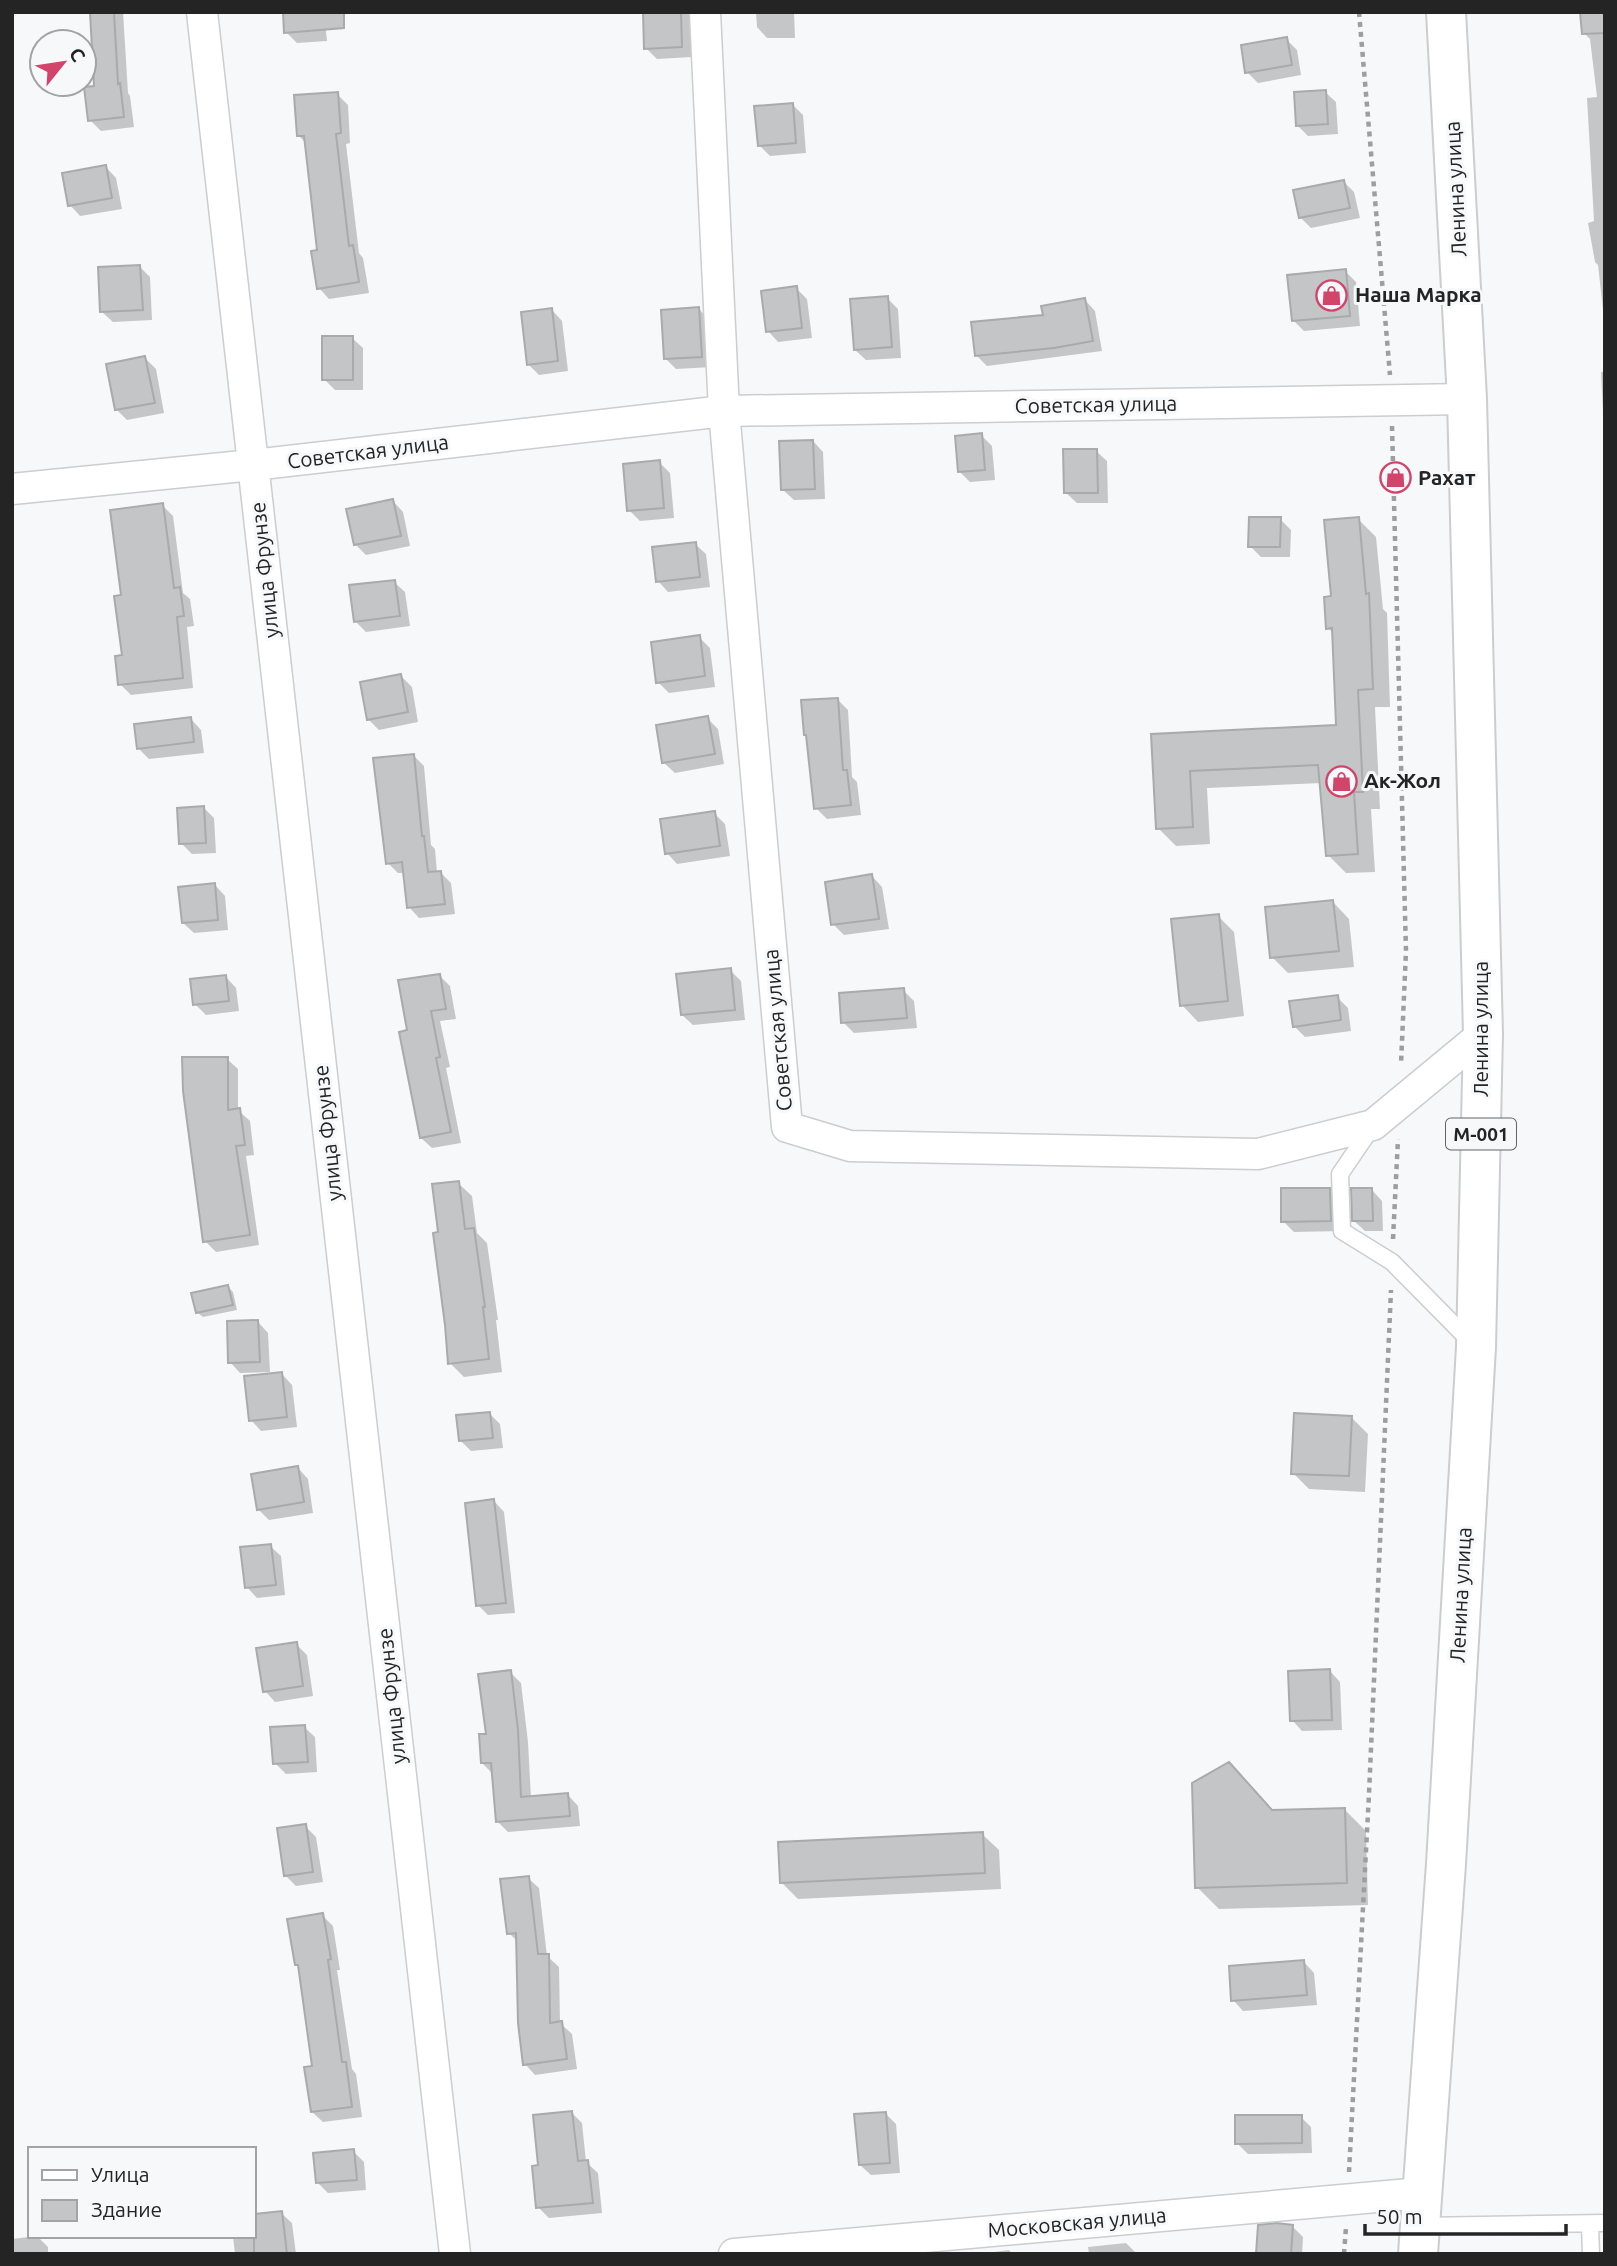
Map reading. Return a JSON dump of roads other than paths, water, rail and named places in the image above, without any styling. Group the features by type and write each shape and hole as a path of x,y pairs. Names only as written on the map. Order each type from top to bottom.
{"main road":[{"name":"Ленина улица","path":"1420,2224 1446,1864 1476,1347 1483,1034 1467,399 1446,12"}],"street":[{"name":"улица Фрунзе","path":"202,12 455,2254"},
{"name":"Советская улица","path":"705,12 724,411 787,1127 850,1146 1258,1154 1373,1125 1483,1034"},
{"name":"Советская улица","path":"12,489 253,465 724,411 1467,399"},
{"name":"Московская улица","path":"734,2254 1420,2224"}],"lane":[{"path":"1373,1125 1339,1174 1342,1231 1392,1262 1476,1347"},
{"path":"1420,2224 1597,2224 1591,2254"}],"place":[{"name":"Наша Марка","path":"1332,295"},
{"name":"Рахат","path":"1395,478"},
{"name":"Ак-Жол","path":"1341,781"}]}
